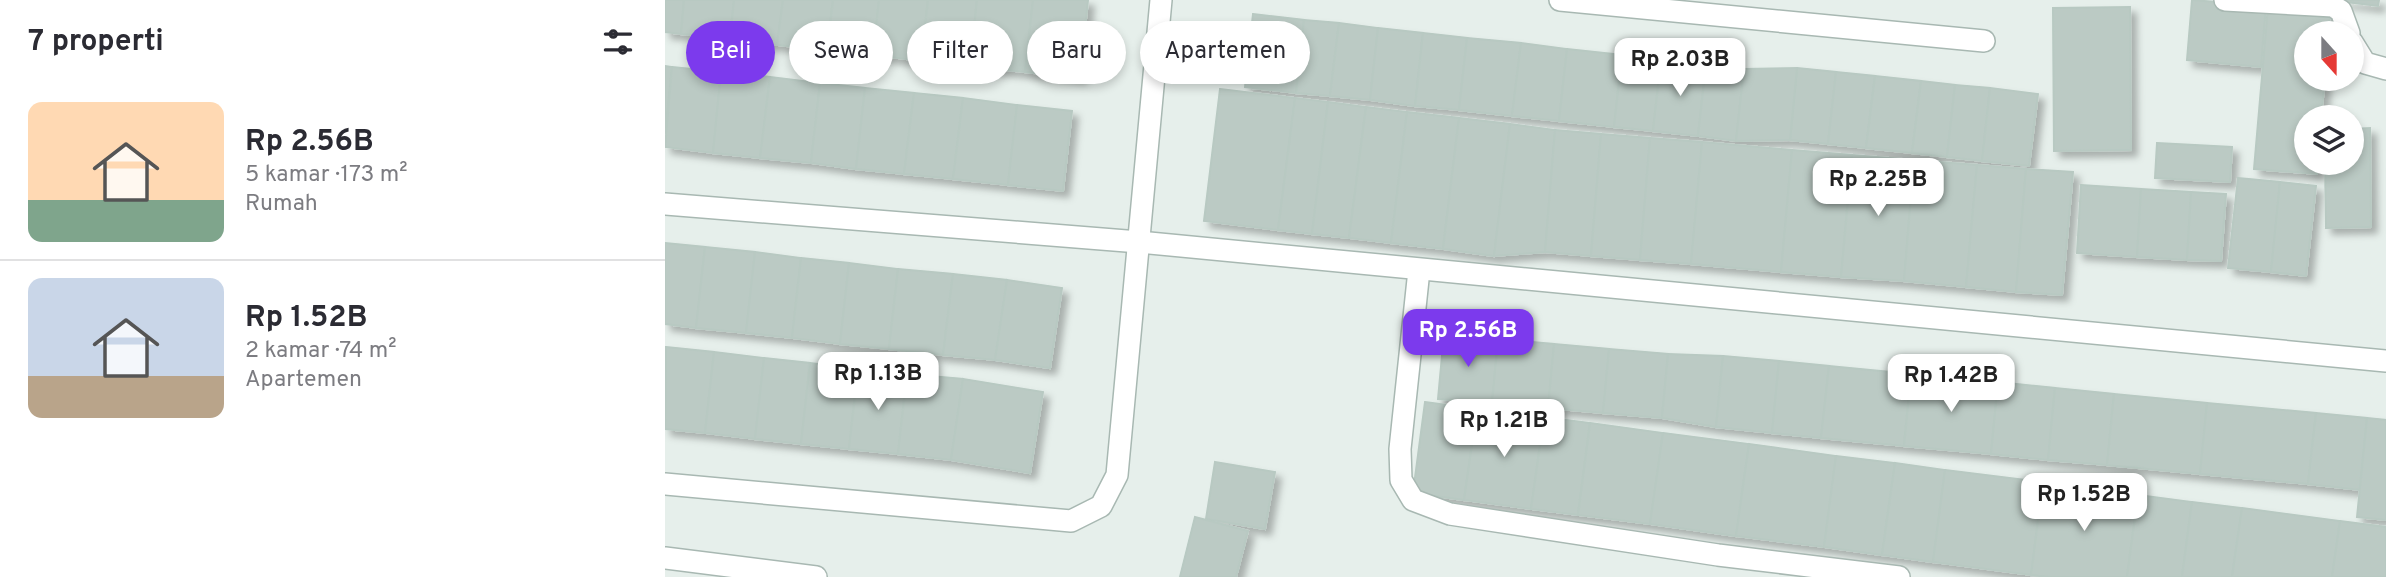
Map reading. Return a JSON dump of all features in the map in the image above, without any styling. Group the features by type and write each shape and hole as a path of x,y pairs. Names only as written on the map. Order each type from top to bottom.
{"street":[{"path":"665,484 1071,522 1101,506 1117,475 1161,0"},
{"path":"1560,0 1984,41"},
{"path":"2225,0 2333,6 2340,11 2344,21"},
{"path":"2364,62 2386,69"},
{"path":"665,204 1139,242 2386,361"},
{"path":"1419,270 1400,449 1401,481 1413,500 1450,514 1718,555 1899,577"},
{"path":"665,558 816,577"}],"building":[{"path":"665,0 684,0 681,34 665,32"},
{"path":"684,0 734,0 732,21 686,21 686,35 681,34"},
{"path":"734,0 783,0 777,45 775,21 732,21"},
{"path":"783,0 833,0 831,21 789,21 789,46 777,45"},
{"path":"833,0 879,0 877,21 831,21"},
{"path":"879,0 928,0 926,21 907,21 907,59 893,58 893,21 877,21"},
{"path":"928,0 977,0 975,21 926,21"},
{"path":"977,0 1033,0 1031,21 1027,21 1025,72 1013,71 1013,21 975,21"},
{"path":"1033,0 1088,0 1086,21 1031,21"},
{"path":"2192,0 2266,6 2261,67 2187,60"},
{"path":"2329,0 2379,0 2378,6"},
{"path":"2130,7 2131,150 2054,151 2053,8"},
{"path":"2268,7 2330,12 2330,21 2294,21 2294,91 2324,91 2322,105 2294,105 2294,172 2254,169"},
{"path":"1253,14 1304,20 1304,21 1252,21"},
{"path":"1304,20 1339,23 1330,96 1296,93 1297,84 1310,84 1310,21"},
{"path":"1339,23 1378,28 1370,100 1330,96"},
{"path":"1378,28 1423,33 1415,106 1370,100"},
{"path":"1423,33 1467,38 1459,110 1415,106"},
{"path":"1467,38 1521,43 1512,116 1459,110"},
{"path":"1521,43 1567,49 1559,121 1512,116"},
{"path":"1567,49 1622,55 1614,127 1559,121"},
{"path":"1622,55 1661,60 1653,131 1614,127"},
{"path":"1661,60 1706,64 1698,136 1653,131"},
{"path":"1706,64 1744,69 1736,141 1698,136"},
{"path":"665,66 672,67 665,134"},
{"path":"672,67 686,68 686,84 720,84 713,153 665,147"},
{"path":"1797,68 1836,72 1828,144 1790,140"},
{"path":"1797,68 1790,140 1736,141 1744,69"},
{"path":"1836,72 1875,76 1866,148 1828,144"},
{"path":"1875,76 1921,81 1912,153 1866,148"},
{"path":"775,78 789,79 789,84 820,84 811,163 760,158 769,84 775,84"},
{"path":"1921,81 1955,85 1947,157 1912,153"},
{"path":"720,84 769,84 760,158 713,153"},
{"path":"820,84 865,88 856,169 811,163"},
{"path":"1245,84 1297,84 1296,93 1245,87"},
{"path":"1955,85 1990,88 1982,161 1947,157"},
{"path":"865,88 914,93 904,174 856,169"},
{"path":"1990,88 2038,94 2029,166 1982,161"},
{"path":"1220,89 1295,98 1278,230 1204,221"},
{"path":"914,93 963,98 953,179 904,174"},
{"path":"963,98 1017,105 1008,185 953,179"},
{"path":"1295,98 1328,102 1312,234 1278,230"},
{"path":"1328,102 1366,107 1349,238 1312,234"},
{"path":"1017,105 1072,111 1063,191 1008,185"},
{"path":"1366,107 1407,112 1391,243 1349,238"},
{"path":"1407,112 1459,118 1443,249 1391,243"},
{"path":"1459,118 1510,124 1494,256 1443,249"},
{"path":"1510,124 1555,130 1545,252 1494,256"},
{"path":"2364,128 2370,128 2371,227 2326,228 2325,175 2364,175"},
{"path":"1555,130 1601,134 1591,256 1545,252"},
{"path":"1601,134 1650,138 1640,260 1591,256"},
{"path":"1650,138 1702,142 1691,264 1640,260"},
{"path":"1702,142 1792,150 1781,272 1691,264"},
{"path":"2157,143 2232,147 2230,182 2155,178"},
{"path":"1792,150 1852,155 1841,277 1781,272"},
{"path":"1852,155 1914,160 1904,281 1841,277"},
{"path":"1914,160 1977,165 1966,287 1904,281"},
{"path":"1977,165 2026,169 2016,292 1966,287"},
{"path":"2026,169 2073,172 2062,295 2016,292"},
{"path":"2238,178 2280,182 2271,272 2228,268"},
{"path":"2280,182 2316,186 2306,276 2271,272"},
{"path":"2081,185 2141,189 2137,257 2077,253"},
{"path":"2141,189 2191,192 2187,260 2137,257"},
{"path":"2191,192 2226,194 2221,261 2187,260"},
{"path":"665,243 705,247 696,328 665,324"},
{"path":"705,247 755,252 746,333 696,328"},
{"path":"755,252 801,258 792,338 746,333"},
{"path":"801,258 849,263 840,344 792,338"},
{"path":"849,263 898,269 889,349 840,344"},
{"path":"898,269 953,274 943,355 889,349"},
{"path":"953,274 1007,280 995,360 943,355"},
{"path":"1007,280 1062,288 1050,368 995,360"},
{"path":"1444,334 1498,339 1492,403 1438,399"},
{"path":"1498,339 1554,344 1548,408 1492,403"},
{"path":"1554,344 1609,349 1603,413 1548,408"},
{"path":"666,347 714,352 705,433 665,429"},
{"path":"1609,349 1668,354 1662,418 1603,413"},
{"path":"714,352 764,358 755,439 705,433"},
{"path":"1668,354 1723,356 1716,427 1662,418"},
{"path":"1723,356 1779,361 1772,433 1716,427"},
{"path":"764,358 810,363 801,444 755,439"},
{"path":"1779,361 1829,366 1821,438 1772,433"},
{"path":"810,363 858,369 849,449 801,444"},
{"path":"1829,366 1911,374 1904,446 1821,438"},
{"path":"858,369 907,374 898,454 849,449"},
{"path":"907,374 963,379 951,460 898,454"},
{"path":"1911,374 1998,382 1991,454 1904,446"},
{"path":"963,379 1043,392 1030,473 951,460"},
{"path":"1998,382 2055,388 2048,460 1991,454"},
{"path":"2055,388 2114,394 2107,465 2048,460"},
{"path":"2114,394 2207,403 2200,474 2107,465"},
{"path":"1425,402 1477,409 1464,500 1413,493"},
{"path":"2207,403 2316,413 2308,484 2200,474"},
{"path":"1477,409 1544,417 1531,509 1464,500"},
{"path":"2316,413 2367,418 2360,490 2308,484"},
{"path":"1544,417 1590,423 1578,515 1531,509"},
{"path":"2367,418 2386,420 2386,520 2357,517"},
{"path":"1590,423 1663,433 1650,524 1578,515"},
{"path":"1663,433 1749,444 1736,536 1650,524"},
{"path":"1749,444 1836,456 1824,547 1736,536"},
{"path":"1836,456 1895,463 1882,555 1824,547"},
{"path":"1215,462 1275,472 1265,529 1206,519"},
{"path":"1895,463 1945,470 1933,562 1882,555"},
{"path":"1945,470 2043,482 2031,575 1933,562"},
{"path":"2043,482 2138,495 2127,577 2031,575"},
{"path":"2138,495 2192,502 2182,577 2127,577"},
{"path":"2192,502 2242,508 2232,577 2182,577"},
{"path":"2242,508 2340,521 2332,577 2232,577"},
{"path":"1195,517 1248,531 1236,577 1180,577"},
{"path":"2340,521 2386,527 2386,577 2332,577"}]}
